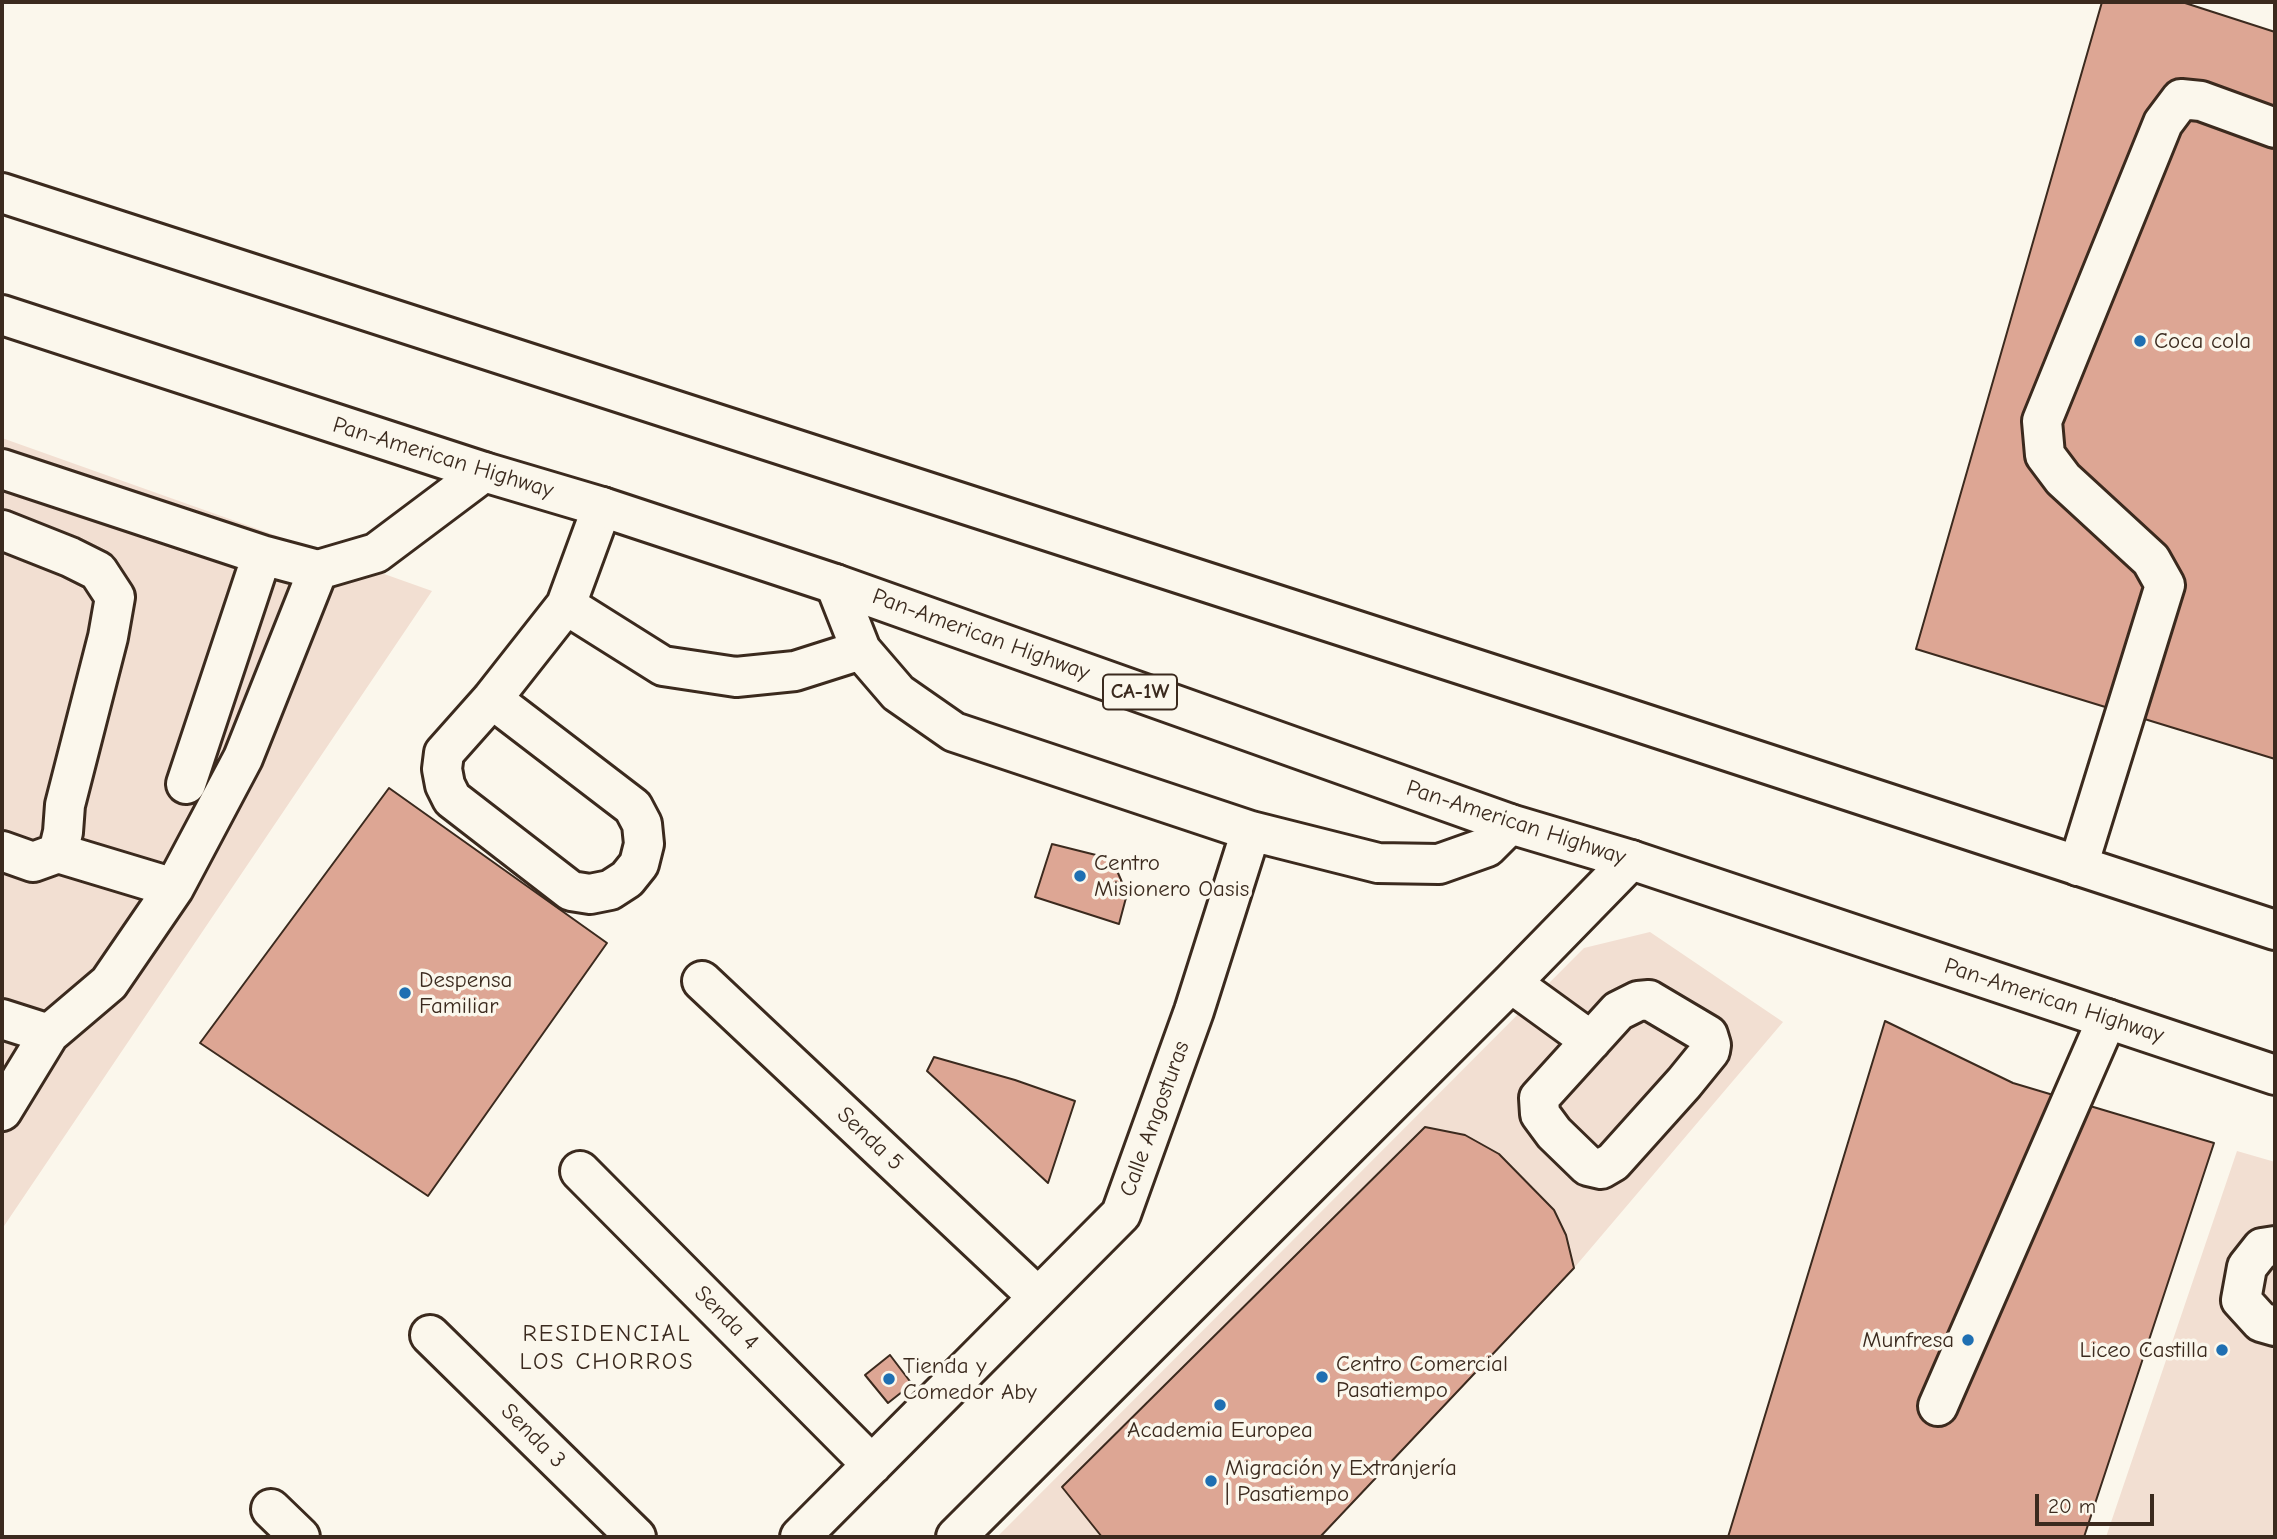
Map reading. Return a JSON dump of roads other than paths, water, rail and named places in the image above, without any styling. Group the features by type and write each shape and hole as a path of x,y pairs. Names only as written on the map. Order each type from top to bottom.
{"main road":[{"path":"2078,866 2165,585 2151,559 2063,479 2045,455 2042,421 2163,122 2181,99 2201,101 2275,128"},
{"path":"2,193 2275,930"},
{"name":"Pan-American Highway","path":"2,315 835,584 1510,824 1631,860 2275,1075"},
{"path":"2,470 261,555 318,570 376,552 484,472"},
{"path":"492,699 633,807 642,824 645,844 639,864 627,879 610,890 590,894 571,891 453,799 445,785 442,769 444,753 492,699 566,605 602,507"},
{"path":"2,530 70,556 98,571 116,597 65,805 58,853"},
{"path":"186,784 261,555"},
{"path":"2,1111 48,1034 109,983 174,888 243,758 318,570"},
{"path":"835,584 861,649 898,693 954,732 1251,831 1378,863 1439,864 1487,847 1510,824"},
{"path":"566,605 663,666 736,677 795,671 861,649"},
{"name":"Calle Angosturas","path":"800,1537 1121,1214 1194,1011 1251,831"},
{"path":"2,851 33,862 58,853 174,888"},
{"path":"956,1537 1631,860"},
{"name":"Senda 5","path":"702,981 1038,1297"},
{"path":"1511,983 1591,1041"},
{"path":"1638,1000 1649,1000 1708,1035 1712,1045 1707,1056 1613,1163 1601,1169 1584,1163 1554,1133 1538,1108 1541,1093 1591,1041 1618,1011 1638,1000"},
{"path":"1938,1406 2107,1019"},
{"path":"2,1020 48,1034"},
{"name":"Senda 4","path":"580,1171 872,1465"},
{"path":"2275,1246 2262,1248 2246,1267 2241,1300 2261,1322 2275,1326"},
{"name":"Senda 3","path":"430,1335 636,1537"},
{"path":"271,1509 300,1537"}],"place":[{"name":"Coca cola","path":"2140,341"},
{"name":"Centro Misionero Oasis","path":"1080,876"},
{"name":"Despensa Familiar","path":"405,993"},
{"name":"Munfresa","path":"1968,1340"},
{"name":"Liceo Castilla","path":"2222,1350"},
{"name":"Centro Comercial Pasatiempo","path":"1322,1377"},
{"name":"Tienda y Comedor Aby","path":"889,1379"},
{"name":"Academia Europea","path":"1220,1405"},
{"name":"Migración y Extranjería | Pasatiempo","path":"1211,1481"}],"district":[{"name":"RESIDENCIAL LOS CHORROS","path":"607,1348"}]}
